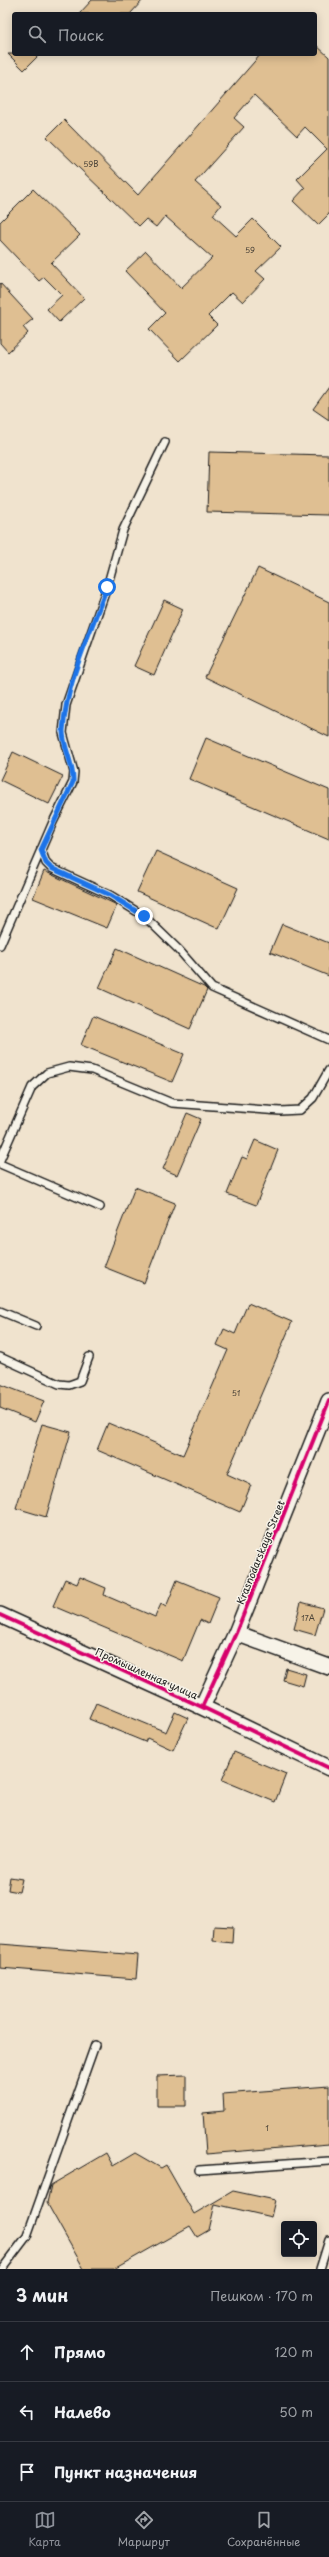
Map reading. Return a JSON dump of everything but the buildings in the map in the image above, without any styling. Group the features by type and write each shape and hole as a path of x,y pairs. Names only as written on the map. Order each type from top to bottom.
{"street":[{"name":"Krasnodarskaya Street","path":"202,1707 236,1633 329,1401"},
{"name":"Промышленная улица","path":"0,1615 202,1707 329,1768"},
{"path":"236,1633 329,1667"}],"lane":[{"path":"0,945 41,850 73,782 74,772 63,733 66,705 107,587 123,530 165,442"},
{"path":"41,850 46,863 51,868 110,895 144,916 179,950 212,988 329,1040"},
{"path":"0,1160 32,1087 47,1073 70,1067 92,1070 172,1103 280,1111 300,1110 313,1098 329,1070"},
{"path":"0,1164 100,1207"},
{"path":"0,1311 36,1326"},
{"path":"0,1357 59,1384 69,1385 80,1381 89,1357"},
{"path":"2,2269 27,2236 95,2045"},
{"path":"199,2170 329,2162"},
{"path":"320,2269 329,2240"}],"cycle path":[{"path":"202,1707 236,1633 329,1401"},
{"path":"0,1615 202,1707 329,1768"}],"route":[{"path":"107,587 81,658 66,705 63,733 74,772 73,782 41,850 46,863 51,868 110,895 129,905 144,916"}]}
